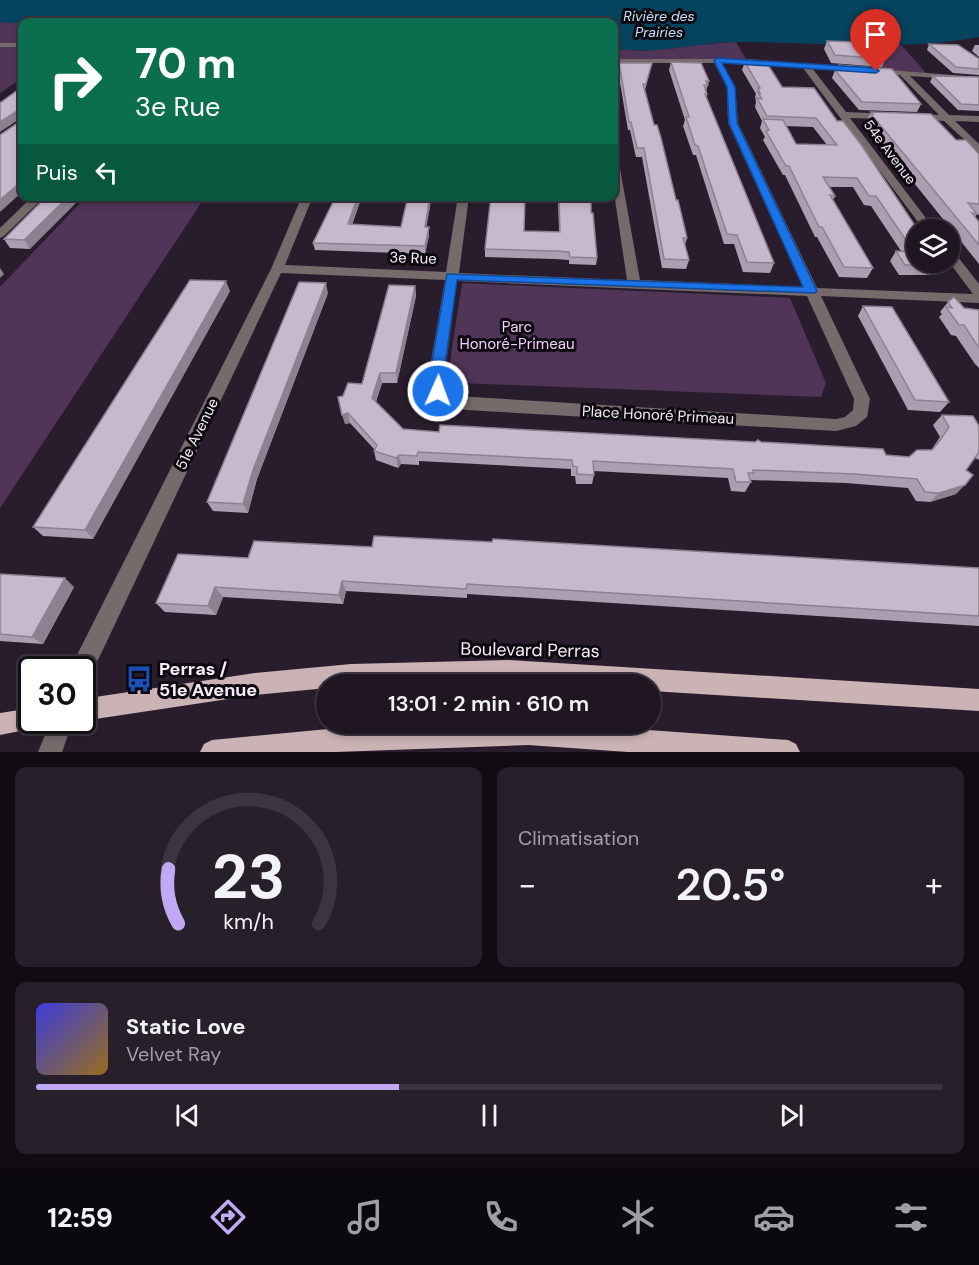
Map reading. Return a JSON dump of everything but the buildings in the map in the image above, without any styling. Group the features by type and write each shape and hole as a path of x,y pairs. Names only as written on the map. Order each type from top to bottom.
{"main road":[{"name":"Boulevard Perras","path":"96,708 255,684 351,675 509,671 979,700"},
{"path":"0,724 18,721"},
{"path":"212,752 360,738 528,733 788,752"}],"street":[{"path":"0,45 18,45"},
{"path":"618,61 717,61 805,65 979,79"},
{"path":"717,61 731,87 733,123 811,291"},
{"name":"54e Avenue","path":"805,65 922,219"},
{"path":"902,73 979,150"},
{"path":"843,115 979,118"},
{"path":"618,187 634,285"},
{"path":"0,234 35,201"},
{"name":"51e Avenue","path":"88,656 277,269 306,201"},
{"path":"451,276 463,201"},
{"path":"960,268 979,293"},
{"name":"3e Rue","path":"277,269 979,299"},
{"name":"Place Honoré Primeau","path":"451,276 436,379 438,391 447,400 466,404 836,425 850,422 861,413 862,399 811,291"},
{"path":"50,752 57,734"}],"green space":[{"path":"0,22 18,23 18,81 0,93"},
{"path":"736,42 747,61 618,61 618,49 644,51"},
{"path":"854,44 901,45 928,75 876,71"},
{"path":"82,201 202,201 0,508 0,287"},
{"name":"Parc Honoré-Primeau","path":"462,283 790,298 826,383 821,397 461,383 448,375"}],"water":[{"name":"Rivière des Prairies","path":"0,0 979,0 979,37 949,42 888,45 736,42 660,50 629,50 618,49 618,18 18,18 18,23 0,22"}],"place":[{"name":"Perras / 51e Avenue","path":"139,679"}],"route":[{"path":"438,391 436,379 451,276 811,291 733,123 731,87 717,61 766,62 876,71"}]}
